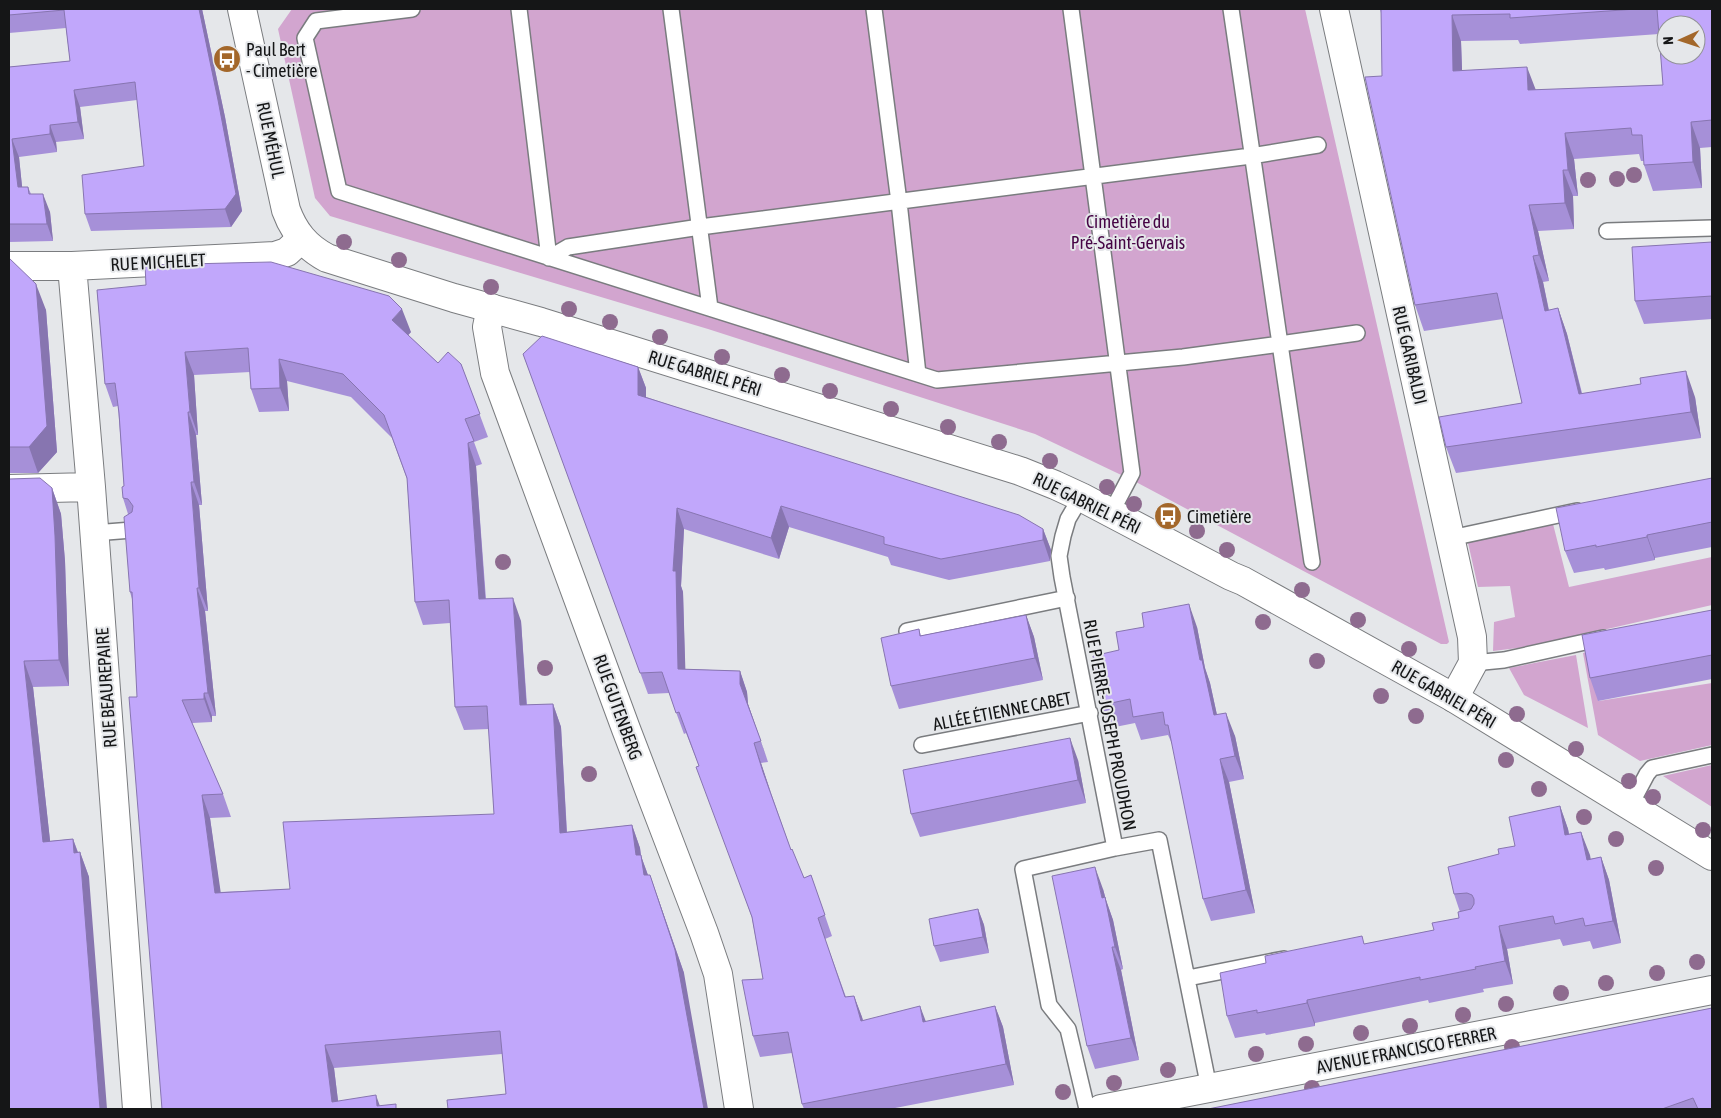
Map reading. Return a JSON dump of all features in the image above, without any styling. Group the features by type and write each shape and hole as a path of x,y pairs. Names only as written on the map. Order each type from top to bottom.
{"street":[{"name":"RUE MÉHUL","path":"242,9 283,200 290,222 301,239"},
{"name":"RUE GARIBALDI","path":"1334,9 1451,538 1472,637 1473,663"},
{"name":"RUE MICHELET","path":"9,266 72,266 275,256 287,252 301,239"},
{"name":"RUE GABRIEL PÉRI","path":"301,239 316,252 327,258 977,457 1055,485 1243,581 1454,698 1712,856"},
{"name":"RUE BEAUREPAIRE","path":"72,266 91,487 137,1109"},
{"name":"RUE GUTENBERG","path":"491,308 487,327 495,372 718,974 739,1109"},
{"path":"9,488 91,487"},
{"path":"1454,698 1473,663"},
{"name":"AVENUE FRANCISCO FERRER","path":"1101,1109 1712,990"}],"lane":[{"path":"412,9 316,21 305,38 339,191 937,380 1183,357 1357,333"},
{"path":"519,9 549,258"},
{"path":"671,9 710,308"},
{"path":"874,9 899,202 918,374"},
{"path":"1071,9 1132,474 1111,513"},
{"path":"1231,9 1251,156 1312,562"},
{"path":"549,258 568,247 700,227 1251,156 1318,145"},
{"path":"1606,231 1712,228"},
{"name":"RUE PIERRE-JOSEPH PROUDHON","path":"1081,497 1068,519 1059,556 1115,848 1160,840 1209,1088"},
{"path":"1451,538 1589,508"},
{"path":"94,533 132,530"},
{"path":"907,631 1067,598"},
{"path":"1473,663 1504,660 1618,635"},
{"name":"ALLÉE ÉTIENNE CABET","path":"922,745 1090,713"},
{"path":"1630,806 1652,768 1712,755"},
{"path":"1087,1109 1068,1029 1049,1005 1023,869 1115,848"},
{"path":"1188,978 1302,956"}],"green space":[{"name":"Cimetière du Pré-Saint-Gervais","path":"292,9 1305,9 1449,642 1441,644 1136,482 1035,434 708,329 330,216 315,198 278,29"},
{"path":"1552,520 1569,587 1712,557 1712,605 1533,646 1493,651 1494,622 1515,617 1510,586 1478,587 1466,534"},
{"path":"1624,644 1599,701 1712,683 1712,745 1640,761 1598,735 1583,653"},
{"path":"1576,655 1588,728 1524,695 1509,668"},
{"path":"1712,765 1712,807 1663,776"}],"building":[{"path":"9,9 199,9 236,194 225,209 85,214 82,175 144,166 135,82 74,90 78,122 50,125 50,134 12,139 18,187 28,187 29,194 43,194 47,224 9,224 9,67 70,61 64,10 9,15"},
{"path":"1381,9 1636,9 1510,18 1510,14 1452,15 1453,71 1527,67 1528,90 1663,85 1661,65 1706,65 1706,15 1657,15 1657,9 1712,9 1712,120 1691,122 1693,162 1644,165 1642,135 1632,135 1631,128 1565,133 1568,170 1563,170 1565,203 1529,205 1539,255 1533,256 1545,311 1558,308 1579,394 1641,384 1640,378 1686,371 1691,412 1446,447 1439,417 1522,403 1497,293 1415,305 1365,77 1382,76"},
{"path":"1712,242 1712,296 1635,301 1632,247"},
{"path":"9,258 36,284 47,426 29,447 9,447"},
{"path":"271,262 389,296 402,309 392,320 438,363 448,352 461,364 480,414 465,419 474,441 468,443 479,599 513,598 520,705 553,704 560,833 632,825 636,855 641,855 644,875 650,875 675,950 704,1109 448,1109 447,1100 506,1094 500,1031 325,1045 332,1102 376,1095 377,1106 396,1104 396,1109 162,1109 129,697 137,697 132,592 130,592 124,517 132,512 133,506 128,499 123,498 122,487 124,486 119,413 115,383 105,384 97,290 146,285 145,265","holes":["248,348 251,389 280,388 279,359 343,374 384,415 407,478 415,602 449,600 455,707 487,706 494,814 283,822 290,889 215,893 202,795 223,794 182,700 204,699 204,693 208,693 197,588 199,588 191,482 194,482 185,352"]},
{"path":"542,336 638,367 638,395 1019,515 1043,529 1043,540 941,559 884,544 884,537 781,506 771,538 677,508 673,571 676,571 678,669 740,671 740,684 761,741 754,743 763,772 791,850 804,878 811,875 825,915 818,918 845,997 854,996 861,1021 920,1006 923,1022 995,1006 1006,1064 802,1104 788,1032 753,1036 742,980 763,979 752,917 696,767 699,766 679,712 676,713 662,672 640,673 523,354"},
{"path":"40,478 52,488 59,660 24,661 43,842 73,839 74,853 80,852 100,1109 9,1109 9,479"},
{"path":"1712,478 1712,522 1647,535 1647,537 1565,551 1556,508"},
{"path":"1189,604 1200,660 1202,660 1214,715 1226,713 1235,756 1220,759 1246,890 1203,899 1168,725 1165,725 1163,712 1133,717 1130,699 1102,705 1093,656 1119,650 1116,632 1144,627 1142,613"},
{"path":"1712,610 1712,655 1590,678 1582,635"},
{"path":"1026,615 1035,658 891,686 881,638 919,629 920,636"},
{"path":"1070,738 1078,780 911,814 903,770"},
{"path":"1560,806 1565,835 1581,832 1587,860 1601,857 1613,921 1585,926 1583,918 1555,924 1553,916 1499,926 1505,961 1475,967 1476,969 1420,980 1420,977 1307,1000 1307,1003 1257,1013 1257,1010 1227,1016 1220,973 1266,963 1265,956 1362,936 1364,944 1434,930 1432,923 1459,918 1458,912 1471,909 1474,899 1472,895 1467,893 1454,894 1448,867 1499,854 1498,849 1515,846 1509,817"},
{"path":"1095,867 1102,898 1105,897 1115,947 1112,947 1131,1038 1087,1046 1052,876"},
{"path":"978,909 983,937 934,946 929,919"},
{"path":"1712,1008 1712,1109 1698,1109 1693,1098 1662,1109 1208,1109"}],"place":[{"name":"Paul Bert - Cimetière","path":"227,59"},
{"name":"Cimetière","path":"1168,516"}]}
